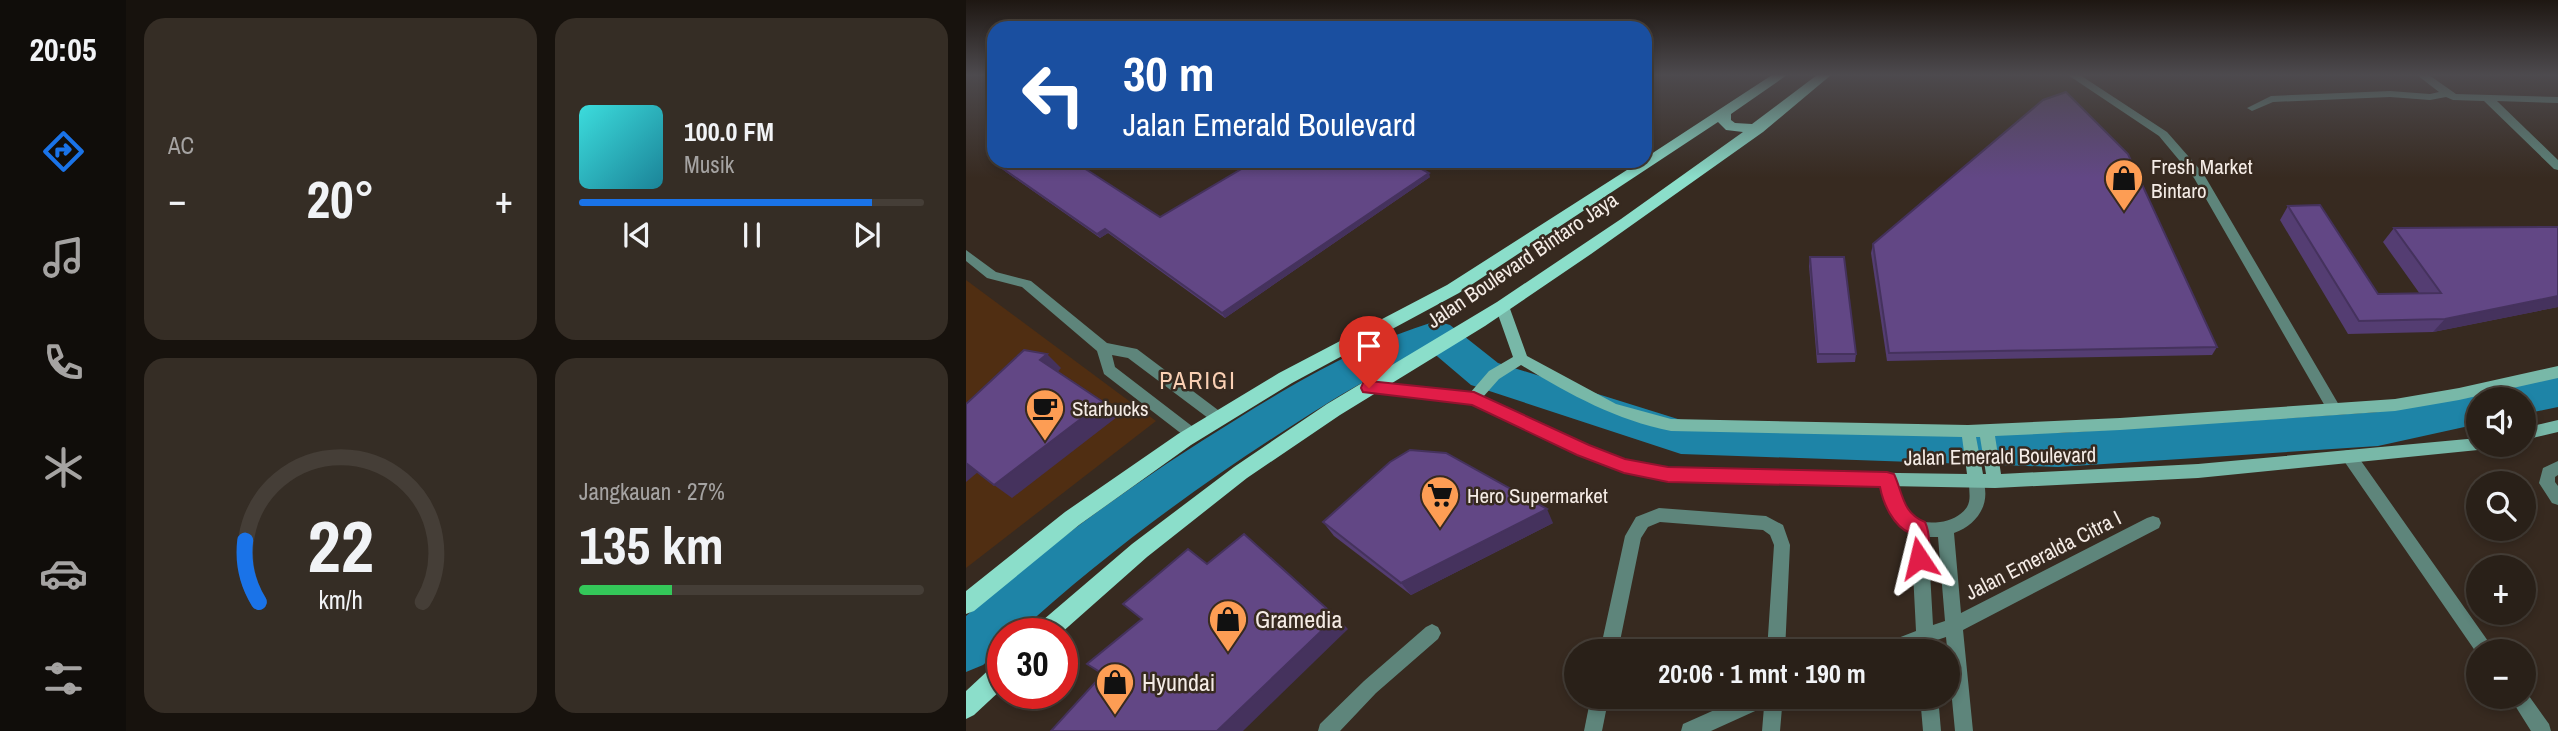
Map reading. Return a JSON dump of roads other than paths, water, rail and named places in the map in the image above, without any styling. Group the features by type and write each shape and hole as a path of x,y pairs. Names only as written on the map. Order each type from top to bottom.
{"main road":[{"name":"Jalan Boulevard Bintaro Jaya","path":"1652,159 1728,109"},
{"name":"Jalan Boulevard Bintaro Jaya","path":"1061,618 1192,508 1308,426 1502,306 1758,129 1783,109"},
{"path":"1724,112 1724,121 1731,127 1758,129"},
{"path":"1692,133 1716,139 1720,145 1720,154"},
{"name":"Jalan Boulevard Bintaro Jaya","path":"966,604 1006,570 1149,463 1217,417 1322,357 1452,289 1638,168"},
{"path":"1476,395 1497,371 1515,361 1502,306"},
{"name":"Jalan Emerald Boulevard","path":"1515,361 1598,404 1652,422 1969,437 2408,403 2558,372"},
{"name":"Jalan Emerald Boulevard","path":"1369,388 1476,395 1583,450 1624,466 1668,475 1887,479 2198,471 2466,445"},
{"path":"2536,431 2558,426"},
{"path":"1987,436 1994,477"},
{"path":"1969,437 1975,476"},
{"path":"966,707 987,687"}],"street":[{"path":"2125,109 2163,134 2199,177 2334,409"},
{"path":"2498,109 2558,166"},
{"path":"966,254 992,275 1026,284 1103,348 1132,353 1217,417"},
{"path":"1103,348 1109,370 1192,434"},
{"path":"2349,456 2478,639"},
{"path":"2558,468 2548,473 2547,483 2558,498"},
{"path":"1887,479 1899,512 1910,524 1919,528 1945,529 1964,521 1975,509 1978,498 1975,476"},
{"path":"1612,639 1633,536 1642,522 1659,515 1766,523 1777,530 1783,545 1777,639"},
{"name":"Jalan Emeralda Citra I","path":"1953,626 2153,523"},
{"path":"1919,528 1925,639"},
{"name":"Jalan Emeralda Citra I","path":"1945,529 1964,731"},
{"path":"1933,639 1953,626"},
{"path":"1327,731 1370,687 1432,633"},
{"path":"1593,731 1597,709"},
{"path":"1690,731 1739,709"},
{"path":"1772,731 1773,709"},
{"path":"1930,709 1932,731"},
{"path":"2527,709 2542,731"}],"waterway":[{"path":"966,648 1039,584 1115,524 1195,468 1334,380 1374,359 1437,335 1485,374 1681,437 2058,450 2378,429 2466,411"},
{"path":"2536,396 2558,391"}],"place":[{"name":"Fresh Market Bintaro","path":"2124,212"},
{"name":"Starbucks","path":"1045,442"},
{"name":"Hero Supermarket","path":"1440,529"},
{"name":"Gramedia","path":"1228,653"},
{"name":"Hyundai","path":"1115,716"}],"district":[{"name":"PARIGI","path":"1198,380"}]}
